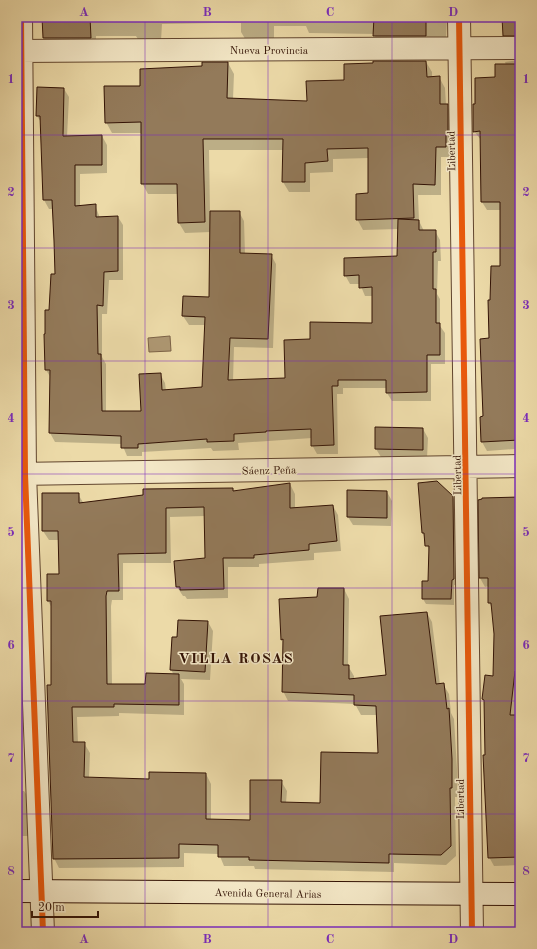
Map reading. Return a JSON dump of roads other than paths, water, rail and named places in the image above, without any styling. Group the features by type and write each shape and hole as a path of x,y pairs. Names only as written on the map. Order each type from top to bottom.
{"street":[{"path":"21,17 19,51 21,474 43,932"},
{"name":"Libertad","path":"459,17 467,467 472,932"},
{"name":"Nueva Provincia","path":"19,51 520,48"},
{"name":"Sáenz Peña","path":"21,474 520,466"},
{"name":"Avenida General Arias","path":"17,891 471,895 520,894"}],"district":[{"name":"VILLA ROSAS","path":"236,658"}]}
